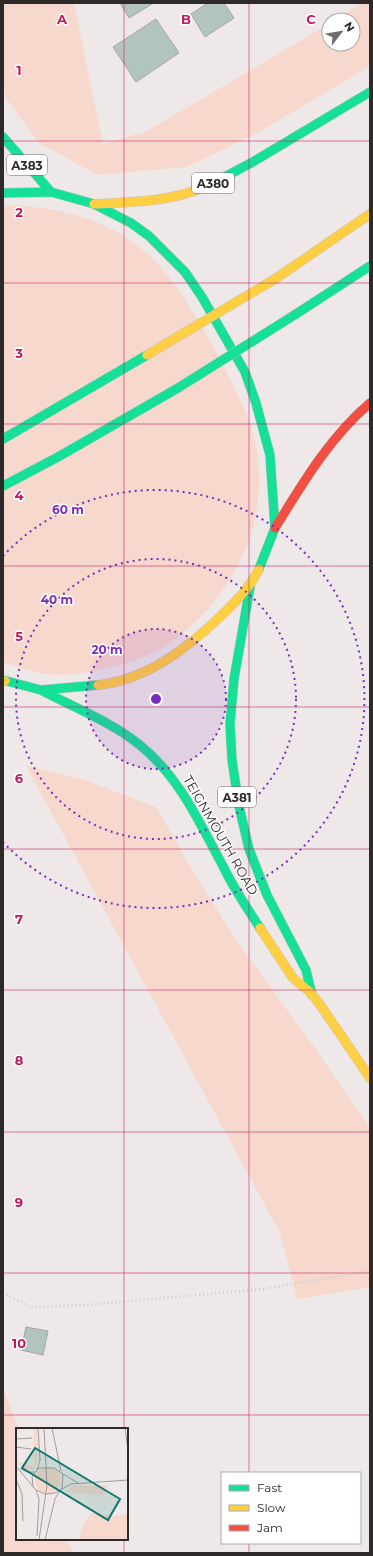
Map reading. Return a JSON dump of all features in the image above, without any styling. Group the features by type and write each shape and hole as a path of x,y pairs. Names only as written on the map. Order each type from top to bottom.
{"main road":[{"name":"A380","path":"94,204 151,201 197,191 258,159 370,92"},
{"name":"A383","path":"3,137 51,192"},
{"path":"3,192 51,192 94,204 131,223 149,236 185,272 202,297 244,372 262,419 268,444 272,475 275,528"},
{"path":"3,439 275,279 370,214"},
{"path":"3,486 58,457 178,388 370,266"},
{"path":"4,681 41,690 105,684 128,678 150,669 165,661 197,639 250,587 264,559 275,528 332,440 360,410 370,403"},
{"name":"TEIGNMOUTH ROAD","path":"250,587 234,679 230,724 232,760 239,806 249,849 267,895 306,970 312,995"},
{"name":"TEIGNMOUTH ROAD","path":"41,690 75,708 106,721 134,740 164,768 174,780 191,806 232,883 292,977 312,995 370,1078"}],"path":[{"path":"3,1293 31,1307 85,1306 263,1290 370,1271"}],"shaded area":[{"path":"3,3 74,3 103,144 147,131 321,29 321,52 361,52 361,12 348,12 363,3 370,3 370,66 261,131 187,167 98,175 39,143 6,98 3,81"},
{"path":"15,205 47,209 77,215 92,220 106,226 134,243 159,266 170,278 189,306 207,335 226,371 247,415 256,444 258,458 259,492 257,512 252,532 235,570 211,605 182,634 162,648 117,666 74,674 48,674 3,662 3,207"},
{"path":"26,766 85,780 156,807 196,876 236,940 317,1051 370,1128 370,1287 297,1299 280,1233"},
{"path":"3,1388 19,1428 16,1428 16,1540 67,1540 74,1553 3,1553"}],"building":[{"path":"120,3 152,3 152,4 129,18"},
{"path":"208,3 224,3 234,18 205,37 191,14"},
{"path":"156,19 179,53 136,82 113,47"},
{"path":"26,1327 48,1331 43,1355 21,1350"}],"traffic: fast":[{"path":"213,183 251,163 370,92"},
{"path":"3,137 51,192"},
{"path":"3,193 51,192 94,204 131,223 149,236 185,272 202,297 245,372 256,403 270,455 275,528 259,569"},
{"path":"296,314 370,266"},
{"path":"178,388 296,314"},
{"path":"3,439 147,355"},
{"path":"3,486 58,457 178,388"},
{"path":"250,587 234,679 230,724 232,760 239,806 249,849 267,895 306,970 312,995"},
{"path":"3,680 41,690 98,685"},
{"path":"41,690 93,716 130,737 155,759 179,788 207,835 232,883 260,928"}],"traffic: slow":[{"path":"94,204 155,200 184,194 213,183"},
{"path":"275,279 370,214"},
{"path":"147,355 275,279"},
{"path":"98,685 116,682 150,669 181,650 210,626 234,603 247,588 259,569"},
{"path":"260,928 293,978 311,993 321,1006 370,1078"}],"traffic: jam":[{"path":"275,528 329,446 370,403"}]}
